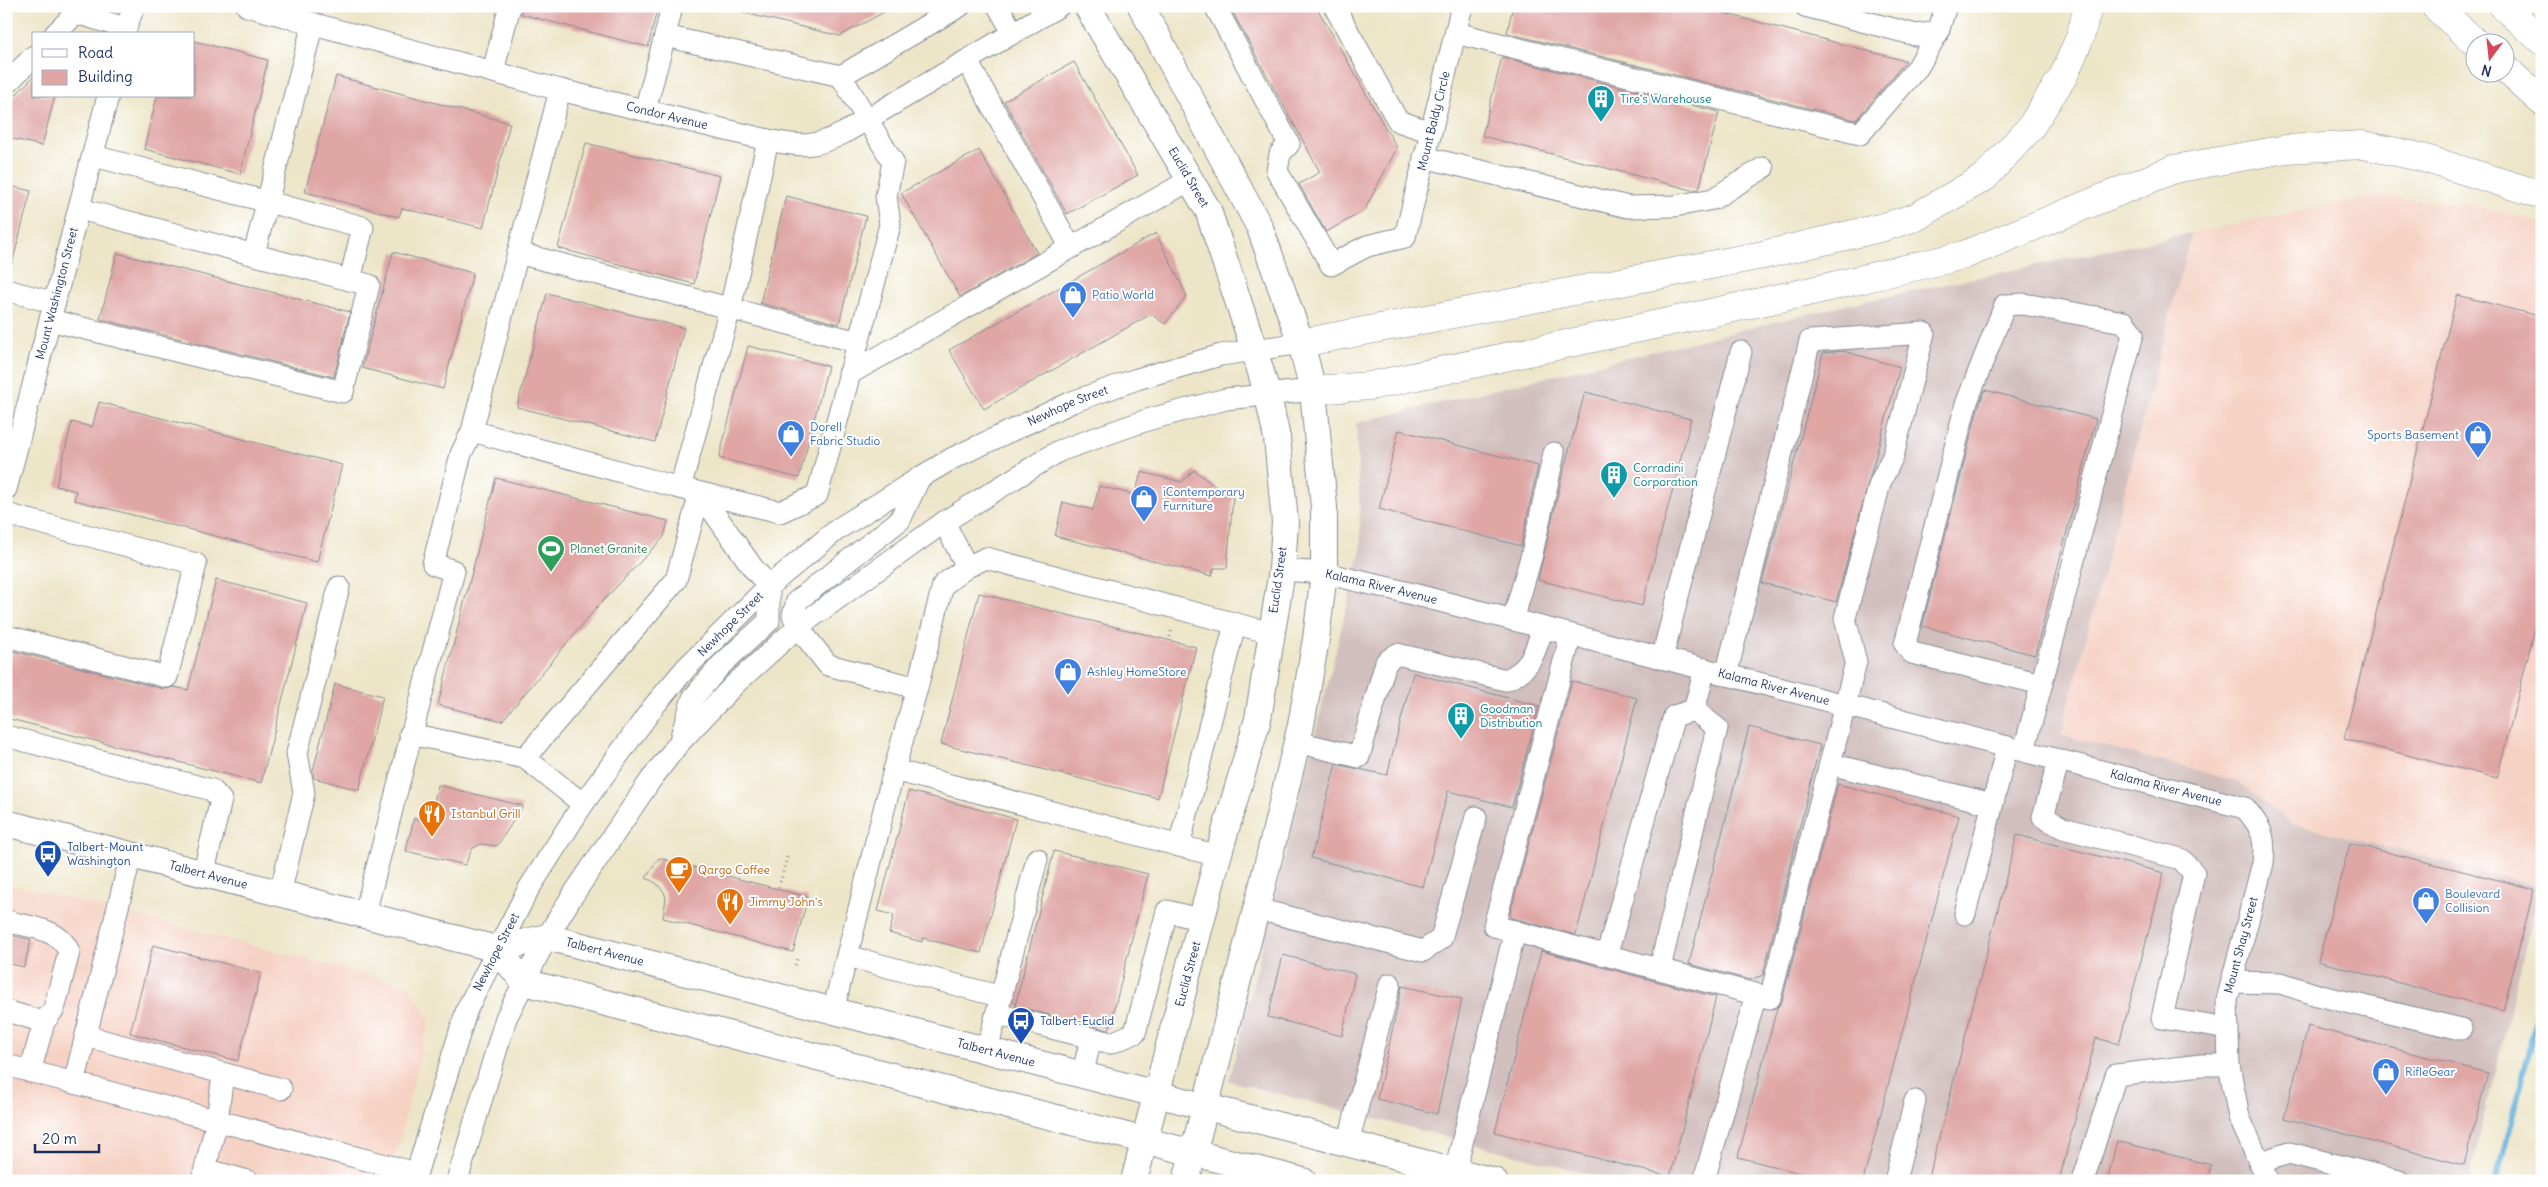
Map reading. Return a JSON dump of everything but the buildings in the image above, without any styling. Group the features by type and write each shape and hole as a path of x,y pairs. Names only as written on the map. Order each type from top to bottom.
{"highway":[{"path":"1301,343 1763,255 1884,227 1916,217 1985,177 2030,128 2064,75 2080,37 2088,6"},
{"path":"2435,6 2466,33"},
{"path":"2503,6 2542,41"},
{"path":"2516,78 2542,102"},
{"path":"1312,390 1370,386 1803,293 1964,255 2174,169 2286,149 2363,145 2436,162 2542,195"}],"main road":[{"name":"Euclid Street","path":"1087,6 1208,210 1268,396 1277,438 1285,522 1282,570 1258,719 1218,856 1134,1181"},
{"path":"1141,6 1260,228 1301,343 1312,390 1324,507 1324,573 1316,639 1297,742 1257,909 1186,1181"},
{"name":"Talbert Avenue","path":"6,823 497,949 548,937 987,1050 1082,1077 1205,1106 1494,1181"},
{"path":"497,949 524,982 1303,1181"}],"street":[{"path":"57,32 73,16 124,31 134,6"},
{"name":"Condor Avenue","path":"247,6 277,10 312,23 560,90 768,140 798,145 818,144 868,119 1059,6"},
{"path":"493,71 510,6"},
{"path":"645,110 672,6"},
{"path":"665,36 841,76 960,6"},
{"path":"998,6 1013,33"},
{"name":"Mount Baldy Circle","path":"1214,6 1289,144 1280,154 1276,171 1330,266 1367,246 1405,237 1462,6"},
{"path":"1334,6 1398,121 1431,132"},
{"path":"1805,6 1916,35 1938,32"},
{"path":"1456,33 1860,134 1918,67 1938,32 1946,6"},
{"path":"254,254 312,23"},
{"path":"6,84 32,58"},
{"path":"967,61 1071,248"},
{"path":"472,431 690,490 780,512 817,495 890,225 886,196 893,162 841,76"},
{"path":"364,916 454,571 433,564 460,454 472,431 560,90"},
{"name":"Mount Washington Street","path":"6,489 10,456 80,209 108,98"},
{"path":"525,758 676,580 690,490 768,140"},
{"path":"94,156 363,227 350,280"},
{"path":"1424,157 1628,207 1675,206 1713,199 1762,168"},
{"path":"849,374 1190,180"},
{"path":"6,290 52,311 343,392 369,284 80,209"},
{"path":"518,253 858,342"},
{"path":"1965,914 1992,804 2042,684 2133,334 2124,322 2023,304 2005,305 1966,404 1905,644 1912,652 2042,684"},
{"path":"1571,635 1494,926 1770,998 1856,662 1845,618 1880,483 1893,456 1924,334 1810,341 1726,675"},
{"name":"Newhope Street","path":"415,1177 467,1009 528,890 583,804 654,706 686,668 769,586 838,529 920,477 953,458 1072,402 1137,379 1221,355 1301,343"},
{"path":"1662,658 1741,352"},
{"path":"457,1181 506,1018 548,937 644,788 679,743 735,684 798,627 944,522 1059,451 1147,420 1226,399 1312,390"},
{"path":"1513,620 1532,554 1554,452"},
{"path":"917,688 828,665 798,627 793,615 797,601 900,520 920,477"},
{"path":"679,743 693,698 721,665 769,621 769,586 690,490"},
{"path":"6,514 196,564 167,677 6,636"},
{"path":"944,522 967,567"},
{"path":"834,1011 894,770 943,585 967,567 986,558 1271,633"},
{"name":"Kalama River Avenue","path":"1282,570 1324,573 2245,808 2259,824"},
{"path":"280,894 304,792 297,753 339,587"},
{"path":"1179,846 1235,624"},
{"path":"1297,742 1359,757 1386,662 1397,654 1506,680 1519,674 1532,660 1543,628"},
{"path":"1694,710 1705,669"},
{"path":"1607,954 1674,716 1694,710"},
{"path":"1660,968 1717,728 1694,710"},
{"path":"410,734 525,758 583,804"},
{"path":"6,736 212,790 221,800 203,874"},
{"path":"2059,760 2043,817 2063,828 2181,859 2194,873 2162,1018 2228,1029"},
{"path":"1830,764 1992,804"},
{"path":"894,770 1218,856"},
{"path":"1257,909 1423,951 1440,940 1476,817"},
{"name":"Mount Shay Street","path":"2259,824 2265,844 2263,863 2227,1000 2229,1065 2239,1117 2265,1171"},
{"path":"74,1083 131,855"},
{"path":"987,1050 1037,859"},
{"path":"847,956 1111,1044 1135,1033 1167,911 1202,920"},
{"path":"6,921 55,934 67,945 69,952 54,1009 44,1022 30,1072"},
{"path":"1455,1171 1515,931"},
{"path":"2232,982 2281,983 2317,995 2461,1030"},
{"path":"1348,1143 1390,984"},
{"path":"1704,1181 1756,994"},
{"path":"6,1011 44,1022"},
{"path":"86,1036 281,1089"},
{"path":"1082,1077 1091,1038"},
{"path":"6,1065 217,1121 415,1177"},
{"path":"2083,1181 2116,1075 2200,1065 2229,1065"},
{"path":"223,1074 217,1121 204,1175 248,1181"},
{"path":"1895,1181 1915,1101"},
{"path":"2265,1171 2289,1153 2398,1181"}],"path":[{"path":"780,887 788,854"},
{"path":"795,965 798,956"}],"shaded area":[{"path":"2376,196 2476,205 2542,223 2542,877 2540,886 2294,824 2237,781 2060,735 2191,233"},
{"path":"2191,233 2061,735 2237,781 2294,824 2540,886 2469,1181 1616,1181 1229,1081 1361,549 1356,423 1841,306"},
{"path":"6,883 409,985 430,1018 389,1181 6,1181"},
{"path":"2542,1139 2542,1181 2532,1181"}],"waterway":[{"path":"2496,1181 2542,997"}],"place":[{"name":"Tire's Warehouse","path":"1601,123"},
{"name":"Patio World","path":"1073,319"},
{"name":"Dorell Fabric Studio","path":"791,458"},
{"name":"Sports Basement","path":"2478,459"},
{"name":"Corradini Corporation","path":"1614,499"},
{"name":"iContemporary Furniture","path":"1144,523"},
{"name":"Planet Granite","path":"551,573"},
{"name":"Ashley HomeStore","path":"1068,696"},
{"name":"Goodman Distribution","path":"1461,740"},
{"name":"Istanbul Grill","path":"432,838"},
{"name":"Talbert-Mount Washington","path":"48,878"},
{"name":"Qargo Coffee","path":"679,894"},
{"name":"Boulevard Collision","path":"2426,925"},
{"name":"Jimmy John's","path":"730,926"},
{"name":"Talbert-Euclid","path":"1021,1045"},
{"name":"RifleGear","path":"2386,1096"}]}
